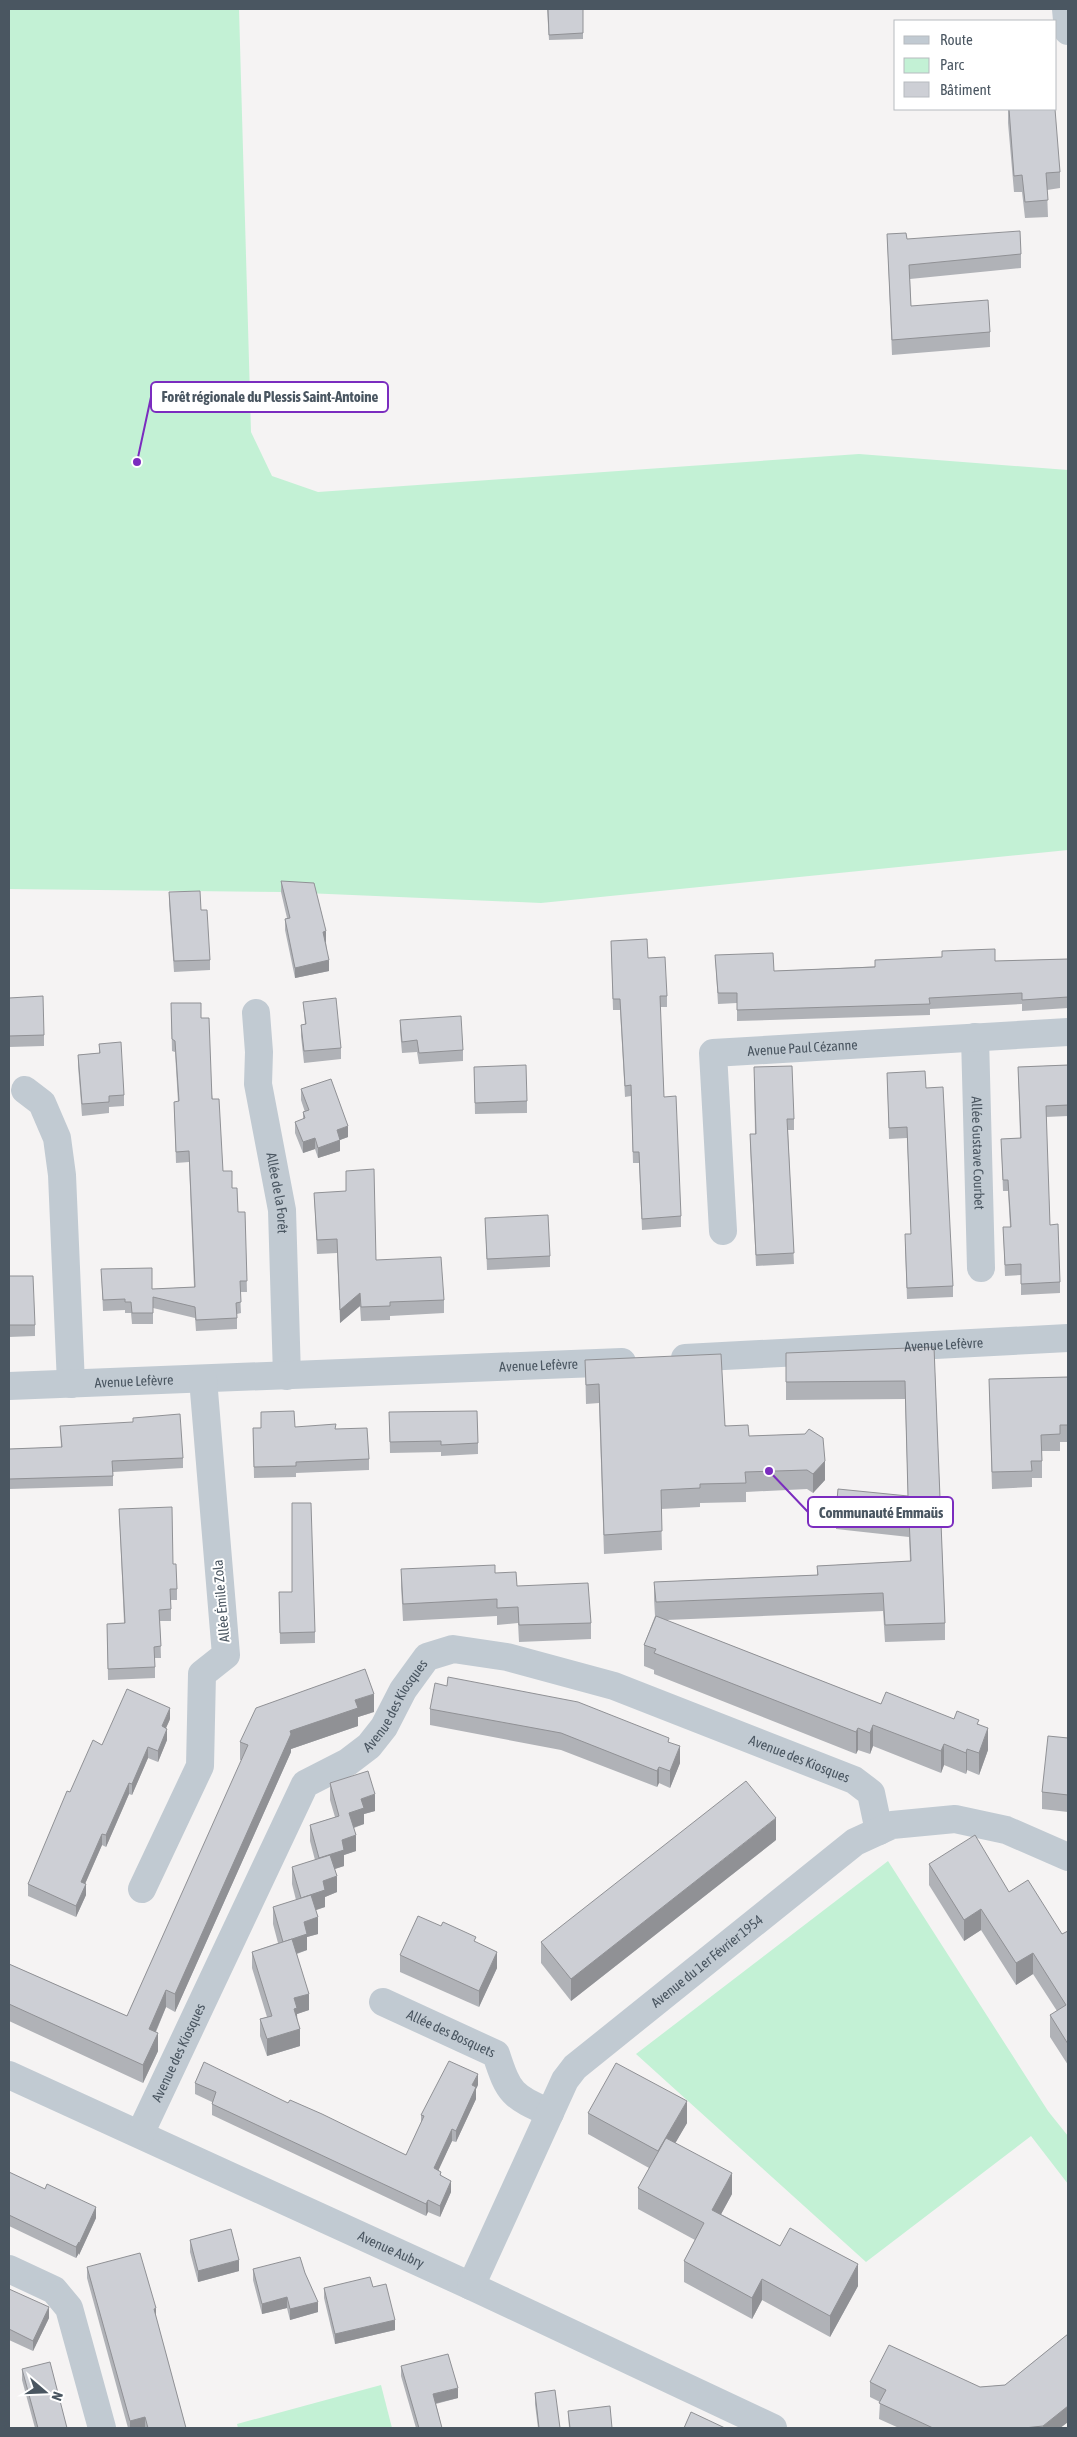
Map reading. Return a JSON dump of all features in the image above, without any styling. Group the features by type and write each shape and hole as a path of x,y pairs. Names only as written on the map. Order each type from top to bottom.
{"street":[{"path":"1066,9 1068,31"},
{"name":"Allée de la Forêt","path":"256,1013 259,1052 258,1084 282,1210 287,1376"},
{"name":"Avenue Paul Cézanne","path":"723,1231 713,1053 1068,1032"},
{"name":"Allée Gustave Courbet","path":"975,1037 981,1268"},
{"path":"25,1090 42,1103 57,1138 62,1175 71,1384"},
{"name":"Avenue Lefèvre","path":"9,1386 653,1360 1068,1338"},
{"name":"Allée Émile Zola","path":"142,1888 200,1766 202,1674 226,1655 203,1379"},
{"name":"Avenue des Kiosques","path":"140,2134 305,1784 348,1762 370,1746 384,1727 403,1690 427,1657 453,1649 507,1657 614,1686 854,1780 871,1793 880,1831"},
{"name":"Avenue du 1er Février 1954","path":"471,2286 565,2080 584,2059 855,1842 892,1825 955,1819 1006,1830 1068,1857"},
{"name":"Allée des Bosquets","path":"383,2002 496,2054 505,2082 520,2100 550,2113"},
{"name":"Avenue Aubry","path":"9,2075 471,2286 773,2428"},
{"path":"9,2269 54,2290 69,2308 102,2428"}],"green space":[{"path":"9,9 239,9 251,432 272,476 318,492 859,454 1068,470 1068,850 541,903 282,892 9,889"},
{"path":"888,1861 1048,2111 1068,2136 1068,2184 1031,2136 866,2262 636,2054"},
{"path":"381,2385 392,2428 238,2428 237,2424"}],"building":[{"path":"548,9 583,9 583,33 549,35"},
{"path":"1009,110 1055,110 1060,172 1046,173 1048,200 1025,202 1022,175 1014,176"},
{"path":"1020,231 1021,254 909,265 911,306 988,300 990,332 892,340 887,234 906,233 907,239"},
{"path":"281,881 314,883 326,931 323,932 329,960 295,968 285,919 290,918"},
{"path":"200,891 201,910 207,910 210,960 174,961 169,892"},
{"path":"647,939 648,958 665,957 667,996 660,996 664,1097 676,1096 681,1216 642,1219 639,1152 633,1152 631,1085 625,1086 620,999 613,999 611,941"},
{"path":"995,949 995,961 1068,959 1068,997 1022,1000 1022,993 929,998 930,1004 737,1010 737,993 718,993 715,955 773,953 774,971 875,967 875,960 942,957 942,951"},
{"path":"43,996 44,1035 9,1036 9,998"},
{"path":"336,998 341,1048 304,1051 301,1025 306,1024 303,1002"},
{"path":"171,1003 201,1003 201,1018 209,1018 212,1099 219,1099 223,1171 232,1171 232,1188 237,1188 238,1212 245,1212 247,1281 240,1281 241,1302 236,1303 237,1318 196,1320 195,1307 153,1297 153,1313 132,1313 131,1302 125,1302 125,1299 103,1300 101,1269 152,1268 152,1289 195,1287 189,1151 176,1152 174,1102 179,1101 175,1041 172,1039"},
{"path":"461,1016 463,1050 419,1053 417,1040 402,1042 400,1020"},
{"path":"121,1042 124,1095 109,1096 109,1102 82,1104 78,1055 100,1053 99,1044"},
{"path":"526,1065 527,1101 475,1103 474,1067"},
{"path":"1068,1065 1068,1105 1046,1106 1050,1225 1058,1224 1060,1282 1021,1284 1021,1264 1005,1265 1003,1227 1011,1227 1008,1180 1003,1180 1001,1139 1021,1138 1018,1067"},
{"path":"792,1066 794,1119 787,1119 794,1253 756,1255 750,1134 756,1134 754,1067"},
{"path":"925,1071 926,1088 943,1087 953,1286 907,1288 905,1234 911,1234 907,1127 889,1128 887,1073"},
{"path":"331,1079 348,1126 337,1130 340,1140 318,1148 315,1138 303,1142 295,1122 305,1118 303,1112 309,1110 301,1089"},
{"path":"374,1169 376,1260 441,1257 444,1300 390,1302 390,1306 361,1307 360,1293 340,1310 337,1239 317,1240 314,1193 346,1191 346,1171"},
{"path":"548,1215 550,1256 487,1259 485,1218"},
{"path":"9,1276 33,1276 35,1325 9,1325"},
{"path":"934,1347 945,1623 885,1625 883,1593 656,1602 654,1582 818,1575 817,1566 911,1561 909,1519 836,1511 838,1489 908,1496 905,1381 786,1382 786,1353"},
{"path":"721,1354 725,1426 748,1425 749,1436 805,1434 809,1429 823,1438 825,1461 813,1474 807,1470 745,1472 746,1483 700,1484 700,1488 661,1490 662,1531 604,1535 599,1384 586,1385 585,1360"},
{"path":"1068,1377 1068,1425 1060,1425 1060,1434 1041,1435 1042,1461 1031,1461 1032,1471 992,1472 989,1379"},
{"path":"294,1411 295,1427 336,1424 335,1429 367,1428 369,1459 296,1462 296,1466 254,1467 253,1428 261,1428 261,1412"},
{"path":"477,1411 478,1443 441,1445 441,1441 390,1442 389,1412"},
{"path":"180,1414 183,1458 112,1461 113,1476 9,1479 9,1449 62,1447 60,1426 133,1422 133,1418"},
{"path":"292,1503 311,1503 315,1632 280,1633 279,1592 292,1592"},
{"path":"172,1507 173,1564 176,1564 177,1589 170,1589 171,1609 159,1610 161,1646 154,1647 155,1667 108,1669 107,1624 125,1623 119,1509"},
{"path":"495,1565 495,1573 516,1572 517,1586 588,1583 591,1623 519,1625 518,1607 497,1608 497,1599 403,1604 401,1569"},
{"path":"656,1616 881,1704 886,1692 954,1719 957,1711 979,1720 977,1724 988,1728 979,1753 967,1749 966,1753 944,1744 941,1751 873,1725 870,1733 858,1728 856,1732 654,1653 656,1649 644,1645"},
{"path":"365,1669 374,1694 355,1700 358,1708 290,1731 291,1734 175,1994 166,1990 149,2029 158,2033 143,2065 9,2004 9,1964 127,2016 248,1745 240,1742 256,1708"},
{"path":"448,1677 578,1702 669,1738 668,1742 680,1746 670,1771 659,1767 657,1771 561,1733 430,1709 435,1683 447,1686"},
{"path":"127,1689 170,1708 162,1726 167,1729 158,1751 148,1747 132,1784 129,1783 106,1835 102,1834 81,1882 86,1884 76,1906 28,1884 67,1791 70,1792 93,1740 102,1745"},
{"path":"1048,1736 1068,1738 1068,1795 1042,1792"},
{"path":"368,1771 375,1794 361,1799 364,1808 349,1813 356,1835 342,1840 344,1850 319,1858 310,1825 339,1816 330,1783"},
{"path":"746,1781 776,1818 571,1979 541,1942"},
{"path":"975,1835 1009,1892 1028,1880 1062,1934 1068,1931 1068,2044 1050,2015 1066,2005 1033,1953 1016,1963 981,1909 964,1920 929,1864"},
{"path":"330,1855 337,1876 323,1881 325,1890 301,1898 292,1867"},
{"path":"311,1895 318,1917 304,1922 307,1934 283,1942 273,1907"},
{"path":"418,1916 441,1926 443,1922 476,1937 474,1941 497,1952 479,1991 400,1955"},
{"path":"292,1939 309,1994 294,1998 297,2008 294,2009 300,2029 267,2039 260,2019 272,2016 252,1952"},
{"path":"449,2061 478,2074 472,2085 476,2087 456,2131 452,2129 434,2168 441,2172 440,2175 451,2181 440,2206 428,2200 426,2204 212,2104 216,2092 195,2083 204,2062 288,2103 290,2100 322,2114 406,2155 424,2116 421,2115"},
{"path":"616,2063 687,2101 658,2151 588,2113"},
{"path":"666,2138 732,2173 712,2210 780,2246 790,2228 858,2264 830,2316 762,2279 752,2298 684,2261 704,2223 638,2188"},
{"path":"9,2172 45,2189 47,2184 96,2207 76,2247 9,2215"},
{"path":"231,2229 239,2260 198,2271 190,2240"},
{"path":"140,2253 186,2428 148,2428 145,2417 130,2421 87,2267"},
{"path":"300,2257 318,2302 290,2309 287,2297 262,2304 253,2269"},
{"path":"370,2277 373,2287 386,2284 395,2320 335,2334 324,2288"},
{"path":"9,2289 49,2307 33,2341 9,2329"},
{"path":"1068,2334 1068,2406 1043,2426 1024,2428 933,2428 879,2403 886,2390 870,2382 889,2345 980,2387 1005,2385"},
{"path":"448,2354 458,2388 433,2394 442,2428 419,2428 401,2366"},
{"path":"50,2362 67,2428 38,2428 22,2369"},
{"path":"555,2390 560,2428 539,2428 535,2393"},
{"path":"610,2406 612,2428 570,2428 568,2411"},
{"path":"691,2412 725,2428 684,2428"}],"place":[{"name":"Forêt régionale du Plessis Saint-Antoine","path":"137,462"},
{"name":"Communauté Emmaüs","path":"769,1471"}]}
